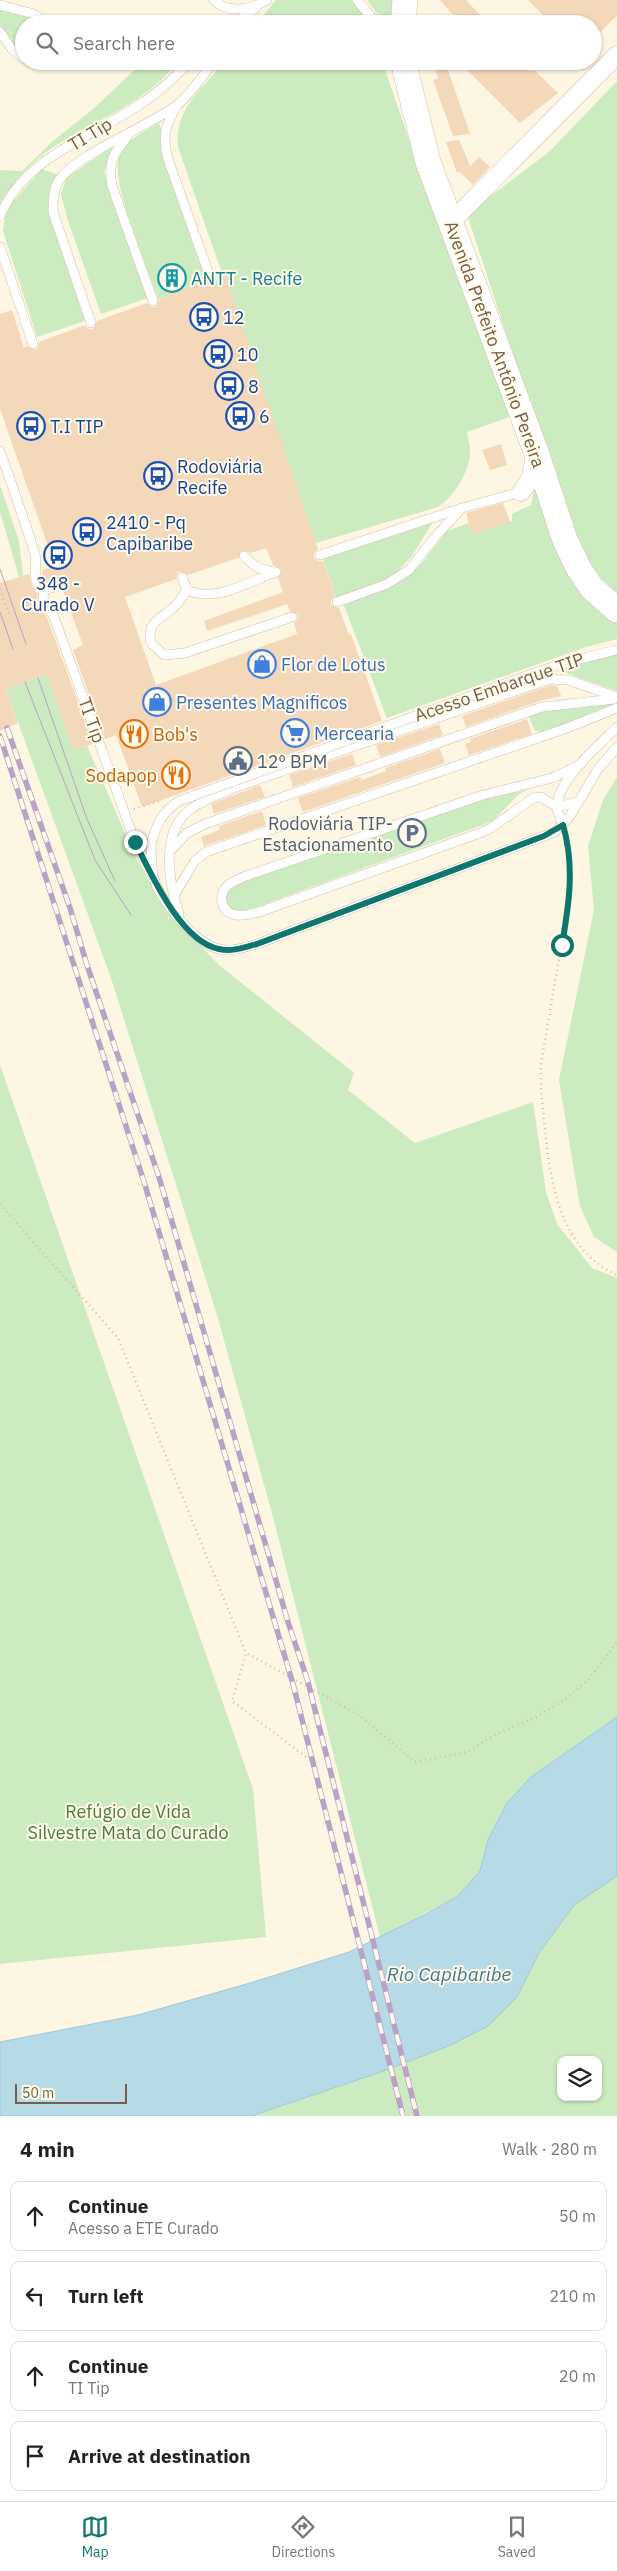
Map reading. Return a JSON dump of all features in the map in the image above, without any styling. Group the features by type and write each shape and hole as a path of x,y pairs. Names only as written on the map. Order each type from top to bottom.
{"street":[{"path":"403,15 404,0"},
{"path":"450,223 617,56"},
{"name":"Avenida Prefeito Antônio Pereira","path":"405,70 428,162 535,449 565,540 579,569 592,588 617,610"},
{"path":"520,492 529,484 533,470 535,449"}],"lane":[{"path":"214,0 220,6 238,10 264,1"},
{"path":"357,0 370,15"},
{"path":"246,15 264,1"},
{"path":"252,15 264,1"},
{"path":"0,5 35,15"},
{"path":"0,32 15,52"},
{"name":"TI Tip","path":"0,216 16,189 31,173 53,157 144,102 181,70"},
{"path":"206,70 178,104 167,123 164,140 168,159 211,280"},
{"path":"91,324 58,232 53,212 53,196 57,182 67,171 178,104"},
{"path":"130,133 113,155 110,170 111,178 153,301"},
{"path":"0,247 33,344"},
{"path":"0,267 9,275"},
{"name":"TI Tip","path":"0,451 35,556 36,582 39,586 47,589"},
{"path":"320,555 462,508 520,492"},
{"path":"337,602 387,584 409,570 434,537 462,508"},
{"path":"182,577 187,590 203,596 220,593 276,572 260,569 252,565 244,556"},
{"path":"47,589 61,585"},
{"name":"TI Tip","path":"47,589 42,592 43,598 54,617 135,842 155,881 182,922 205,944 219,949 235,950 257,944 544,836 563,825"},
{"path":"187,590 174,608 156,619 150,630 151,644 164,655 185,653 292,617"},
{"name":"Acesso Embarque TIP","path":"155,881 150,844 155,827 163,813 179,801 542,670 617,650"},
{"path":"182,922 174,895 169,854 178,823 189,810 236,787 550,679 568,680 617,698"},
{"path":"169,854 187,833 205,824 542,707 617,698"},
{"path":"174,895 195,861 206,852 567,728 617,708"},
{"path":"563,825 557,807 562,792 581,764 617,727"},
{"path":"563,825 598,769 617,748"},
{"path":"578,802 557,807 541,797 533,798 491,828 480,833 246,916 234,915 226,910 222,903 223,892 229,884 246,876 483,795 552,778 581,764"}],"path":[{"path":"0,589 9,614"},
{"path":"563,825 569,850 570,894 541,1064 540,1088 549,1172 559,1208 571,1234 590,1255 608,1271 617,1275"},
{"path":"0,1204 118,1338 246,1652 232,1702 310,1760"},
{"path":"246,1652 359,1714 415,1762 467,1752 496,1734 536,1717 564,1699 588,1680 617,1643"}],"green space":[{"path":"276,0 353,0 364,15 264,15"},
{"path":"367,0 400,0 399,15 378,15"},
{"path":"0,8 25,15 15,15 15,47 0,25"},
{"path":"134,70 170,70 151,89 136,100 68,138 36,160 11,188 0,205 0,170 22,171 53,141 92,110"},
{"path":"217,70 385,70 433,210 510,417 467,432 470,452 466,470 455,491 438,507 316,543 178,147 180,121 191,100"},
{"path":"617,81 617,602 579,557 467,214 550,151"},
{"path":"159,123 161,130 160,142 208,280 186,289 175,263 162,267 162,280 168,296 158,299 126,209 118,173 118,160 120,153 128,142"},
{"path":"113,146 104,172 148,298 101,314 67,218 61,193 67,177"},
{"path":"42,169 59,175 50,213 85,321 37,337 3,231 6,210"},
{"path":"538,471 617,615 617,639 586,647 387,718 343,603 402,580 421,564 447,531 469,523 472,534 512,521 512,514 531,505"},
{"path":"0,485 19,541 23,576 19,577 0,512"},
{"path":"433,522 412,556 393,577 336,598 322,557"},
{"path":"617,654 617,691 560,671 586,660"},
{"path":"47,674 74,750 87,746 136,858 153,888 174,918 219,965 354,1073 348,1090 415,1143 533,1102 546,1192 557,1224 592,1268 617,1278 617,1717 531,1777 488,1840 480,1871 458,1896 380,1937 273,1517 217,1315 111,978 6,689"},
{"path":"617,702 601,712 543,732 535,731 528,715 545,710"},
{"path":"617,777 617,1252 594,1237 580,1206 559,1080 594,910 588,846 603,800"},
{"path":"535,785 518,795 493,821 243,912 232,909 226,904 225,897 231,886 483,798"},
{"name":"Refúgio de Vida Silvestre Mata do Curado","path":"0,1065 253,1789 266,1937 0,1964"},
{"path":"617,1876 617,2116 251,2116 381,2072 451,2045 488,2026 517,1997 539,1953 574,1905"}],"water":[{"name":"Rio Capibaribe","path":"617,1717 617,1876 574,1905 539,1953 517,1997 488,2026 451,2045 381,2072 251,2116 0,2116 0,2042 138,2015 349,1952 458,1896 480,1871 488,1840 507,1803 531,1777"}],"building":[{"path":"440,0 466,0 480,15 453,15"},
{"path":"528,0 617,0 617,15 602,31 602,15 543,15"},
{"path":"435,70 448,70 470,134 453,136 433,80 438,78"},
{"path":"467,70 534,70 558,93 520,123"},
{"path":"459,140 470,166 479,157 490,167 473,185 460,172 457,173 446,142"},
{"name":"Rodoviária Recife","path":"175,263 186,289 205,282 209,286 214,286 217,278 225,275 318,549 314,553 314,557 318,561 323,561 335,596 331,600 331,605 339,608 349,635 351,634 382,721 142,807 116,735 105,739 73,650 83,645 63,591 67,583 62,579 47,583 42,578 42,570 55,566 0,409 0,314 12,310 24,348 27,346 35,350 38,348 39,342 85,325 89,329 93,329 97,321 147,303 151,307 156,307 159,299 168,296 162,280 162,267","holes":["266,548 273,565 282,570 278,578 283,592 204,621 207,631 287,604 290,611 298,615 298,619 294,623 297,634 156,685 125,597 176,579 177,573 180,571 188,575 238,558 242,550 250,553"]},
{"path":"501,444 507,465 490,470 482,450"},
{"path":"503,503 510,522 472,534 466,513"},
{"path":"29,574 32,587 37,592 38,601 48,620 93,744 74,750 47,674 6,689 18,723 0,731 0,583"},
{"path":"551,685 557,686 561,696 540,701 466,727 462,716"},
{"path":"527,719 532,734 469,755 465,744 471,742 470,739"},
{"path":"439,724 443,735 380,757 376,745"},
{"path":"440,749 445,763 303,812 298,798 360,777 362,780 386,771 385,768"},
{"path":"352,754 356,765 293,787 289,775"},
{"path":"260,785 265,797 214,814 211,804"},
{"path":"262,811 266,825 204,846 201,837 220,830 219,826"}],"tram line":[{"path":"0,569 26,644"},
{"path":"0,612 13,649"},
{"path":"38,678 87,819 115,881"},
{"path":"25,682 95,860 131,915"}],"railway":[{"path":"7,728 70,908 87,965 159,1177 288,1622 308,1682 417,2116"},
{"path":"0,736 145,1185 293,1684 403,2116"}],"place":[{"name":"ANTT - Recife","path":"172,278"},
{"name":"12","path":"204,317"},
{"name":"10","path":"218,354"},
{"name":"8","path":"229,386"},
{"name":"6","path":"240,416"},
{"name":"T.I TIP","path":"31,426"},
{"name":"Rodoviária Recife","path":"158,476"},
{"name":"2410 - Pq Capibaribe","path":"87,532"},
{"name":"348 - Curado V","path":"58,555"},
{"name":"Flor de Lotus","path":"262,664"},
{"name":"Presentes Magnificos","path":"157,702"},
{"name":"Mercearia","path":"295,733"},
{"name":"Bob's","path":"134,734"},
{"name":"12º BPM","path":"238,761"},
{"name":"Sodapop","path":"176,775"},
{"name":"Rodoviária TIP- Estacionamento","path":"412,833"}],"route":[{"path":"135,842 155,881 190,931 205,944 219,949 235,950 257,944 555,832 563,825 569,850 570,894 562,945"}]}
